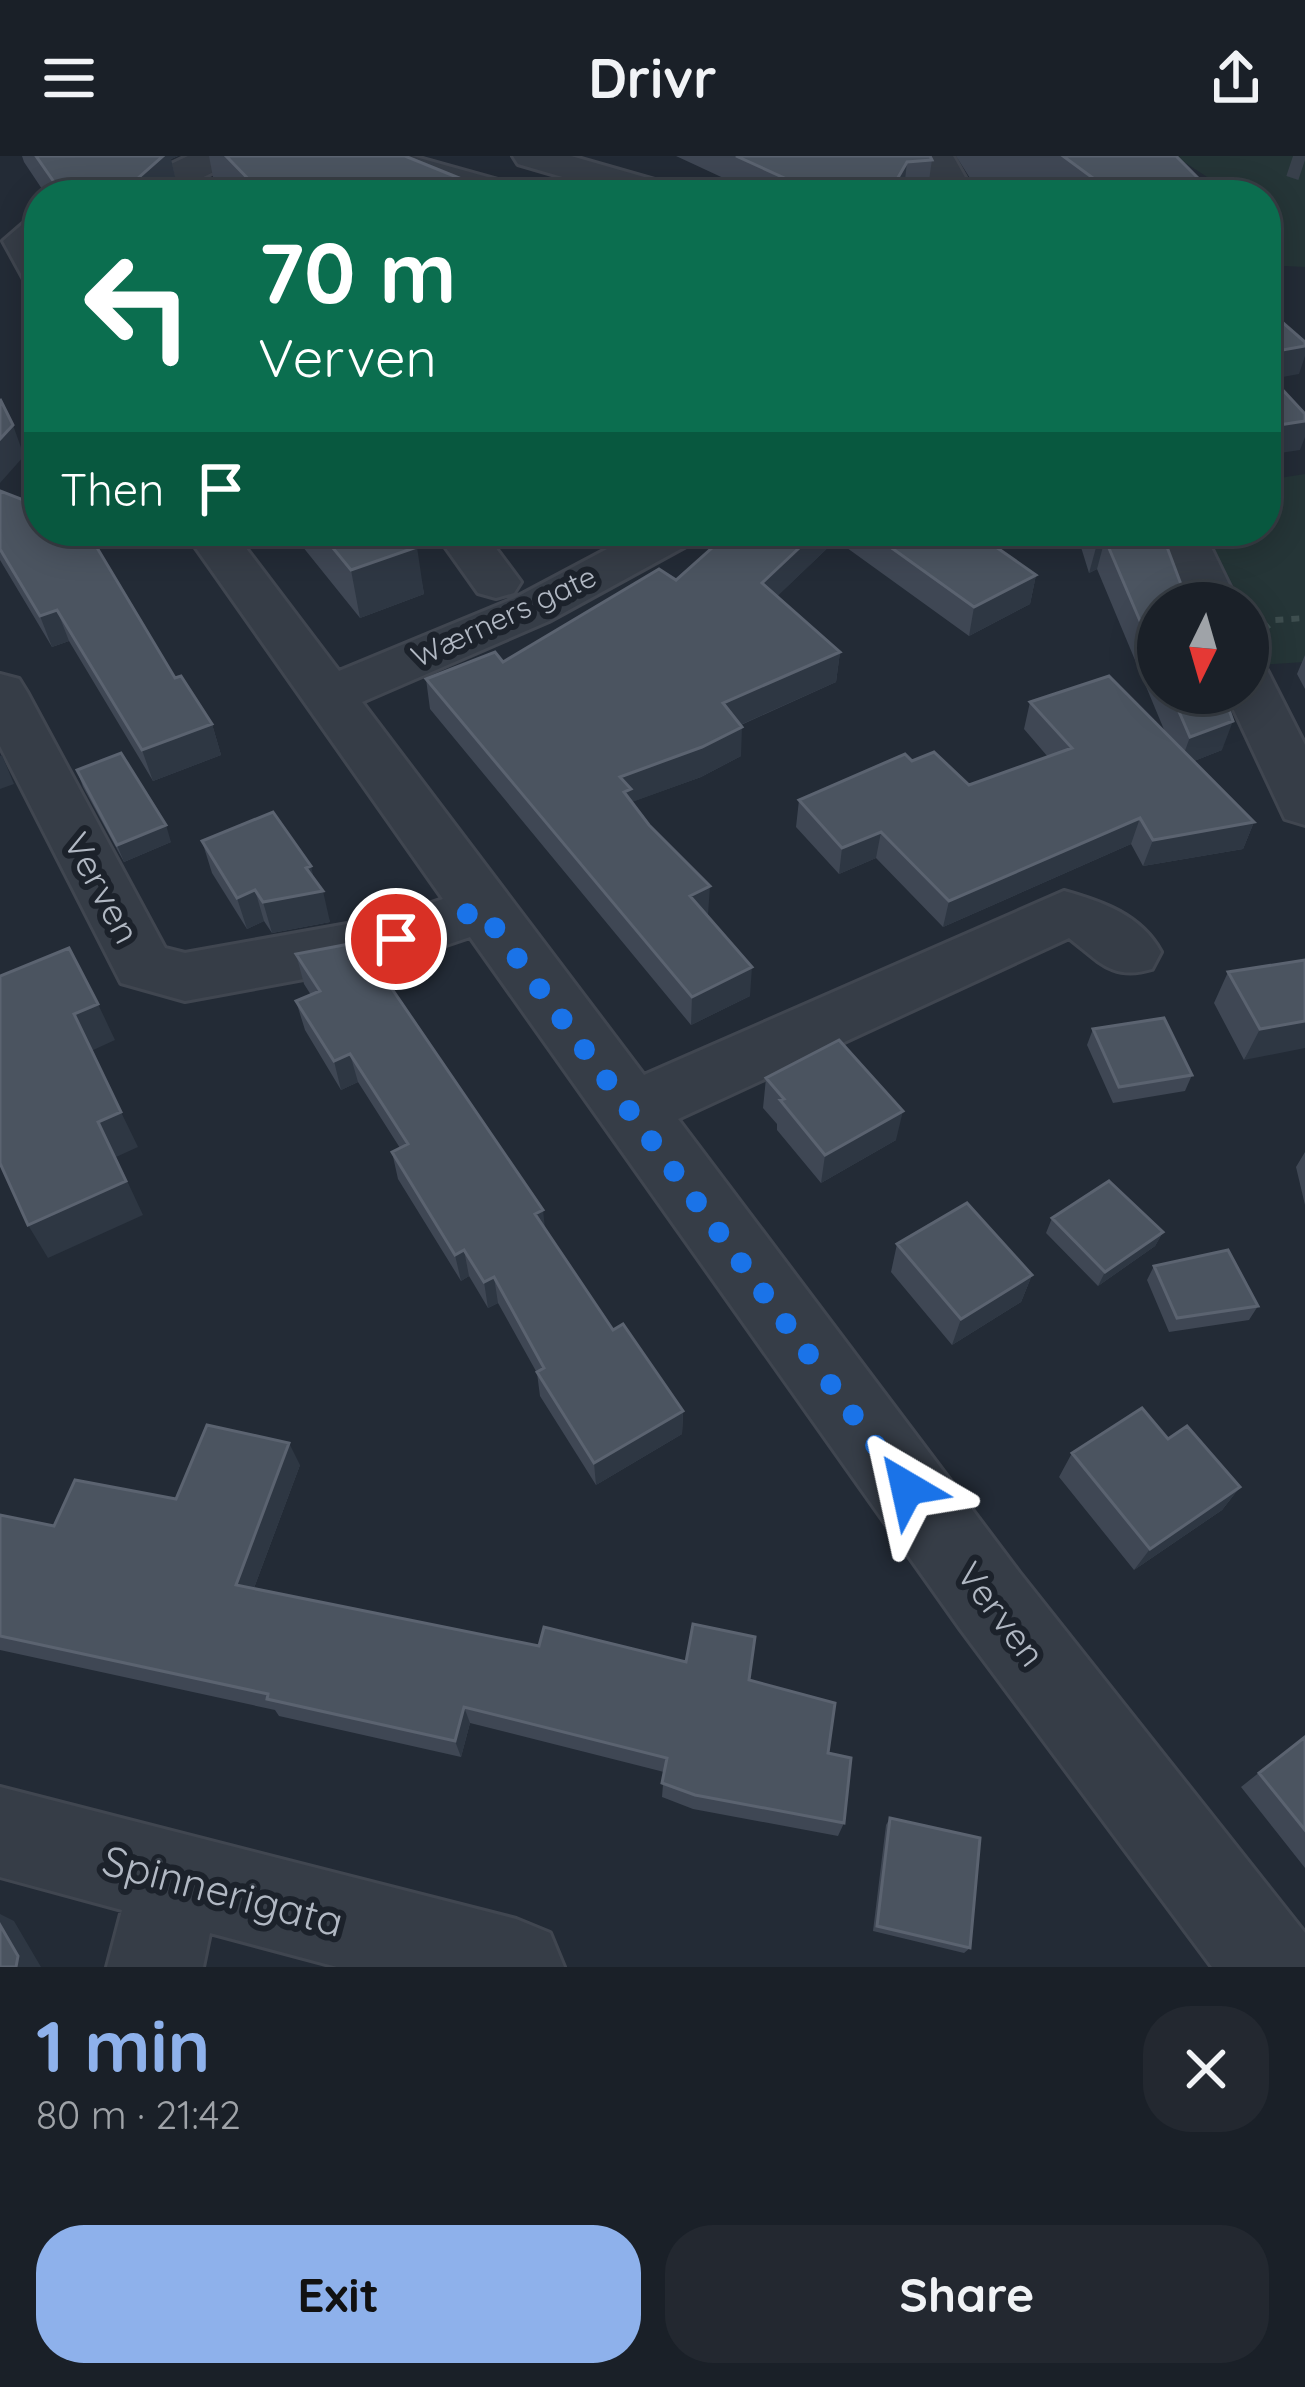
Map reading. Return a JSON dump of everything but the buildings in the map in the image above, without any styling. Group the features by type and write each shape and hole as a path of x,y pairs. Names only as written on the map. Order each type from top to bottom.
{"street":[{"path":"168,180 217,156"},
{"path":"371,156 456,180"},
{"path":"531,156 613,180"},
{"name":"Verven","path":"219,546 990,1601 1271,1967"},
{"name":"Wærners gate","path":"469,546 496,582"},
{"name":"Wærners gate","path":"327,696 531,610 650,546"},
{"path":"1186,546 1202,582"},
{"name":"Verven","path":"0,692 143,966 185,977 396,939 481,909"},
{"path":"1263,714 1305,805"},
{"path":"630,1112 1064,914 1090,921 1130,952"},
{"name":"Spinnerigata","path":"0,1832 516,1967"},
{"path":"155,1967 175,1880"}],"path":[{"path":"1269,625 1275,620 1305,618"}],"shaded area":[{"path":"1175,156 1305,156 1305,267 1281,266 1281,180 1212,180"},
{"path":"1305,474 1305,662 1269,664 1269,582 1221,582 1206,546 1281,546 1281,478"}],"tunnel":[{"path":"1293,156 1305,160"}],"route":[{"path":"396,939 481,909 907,1488"}]}
